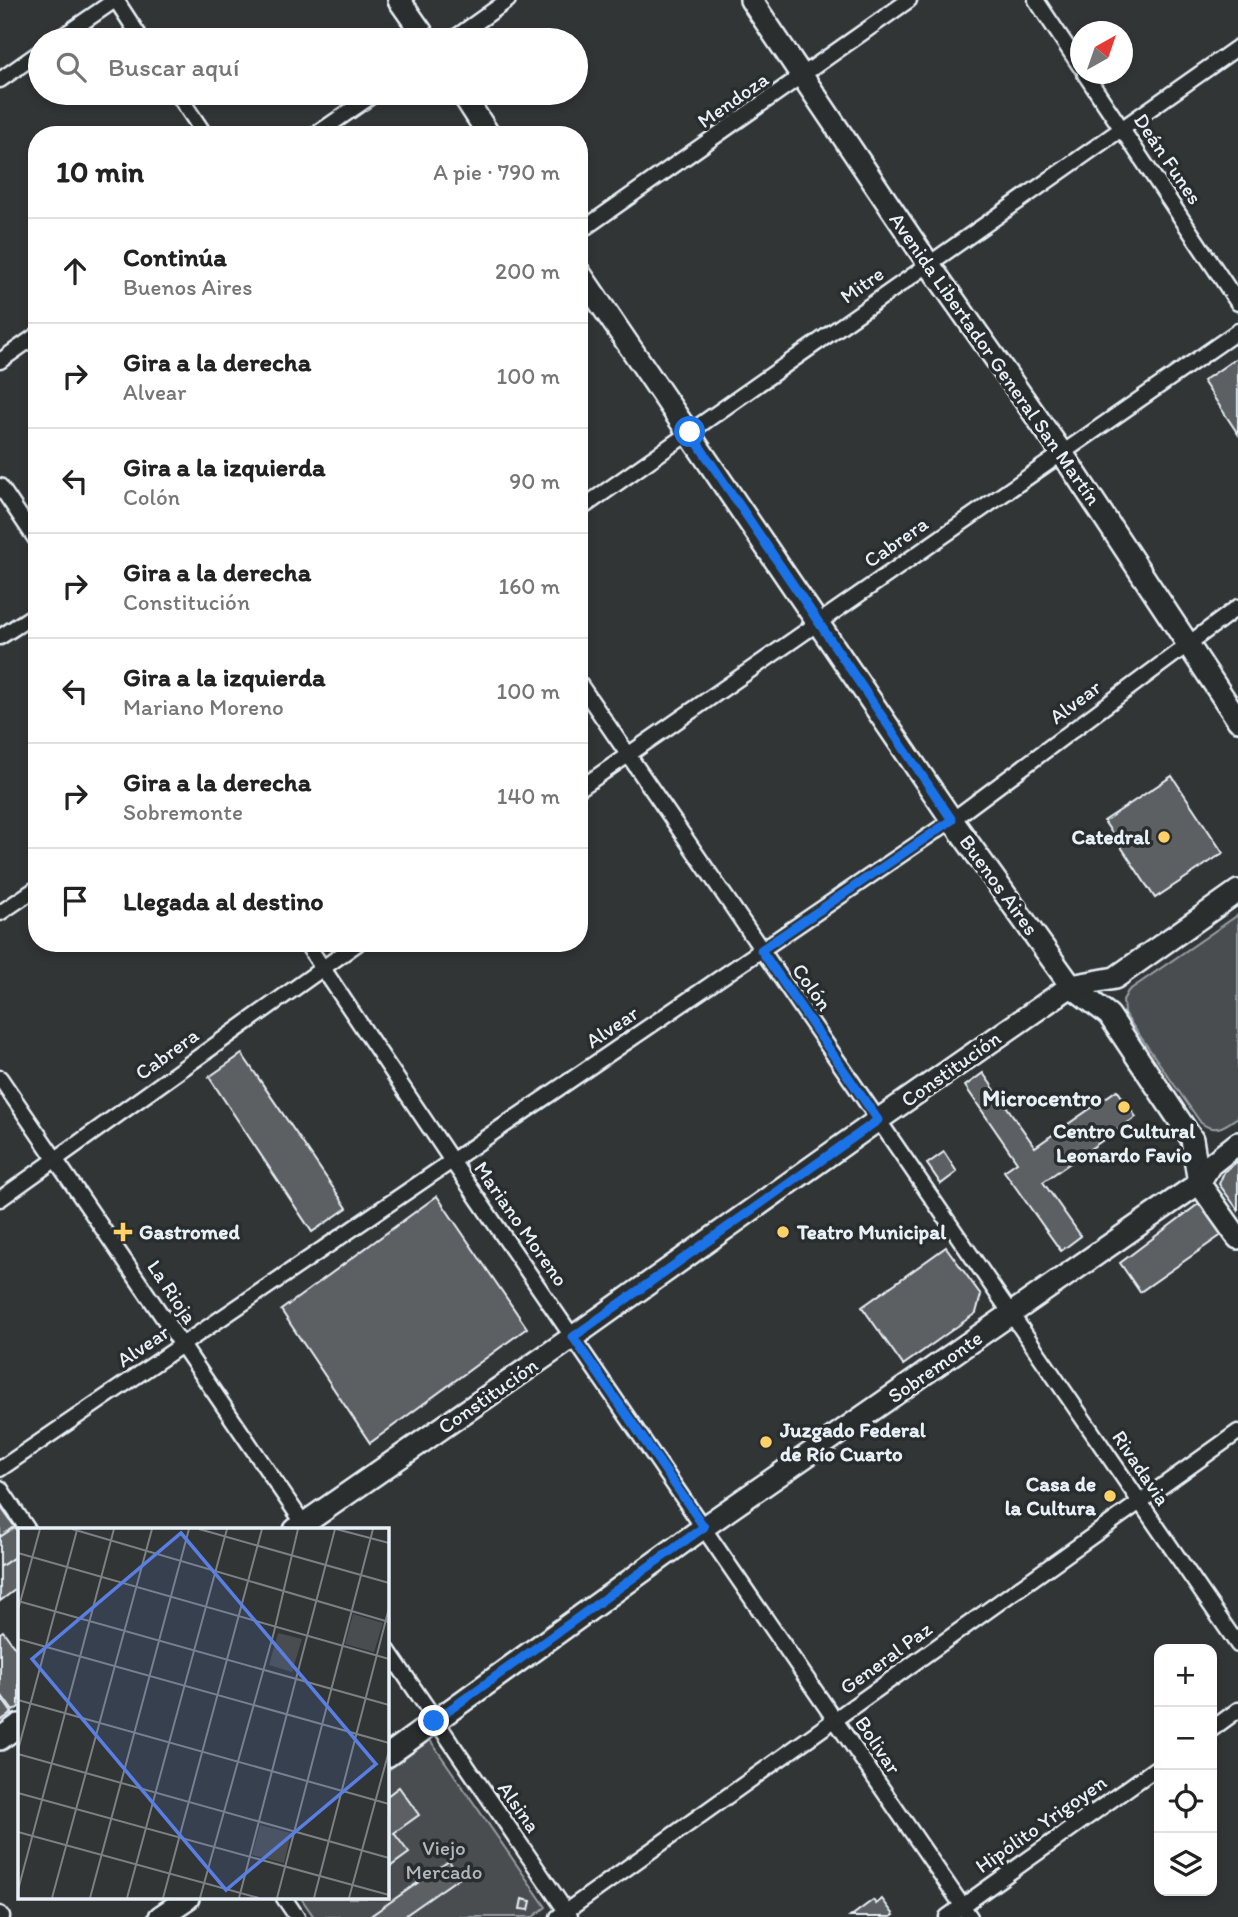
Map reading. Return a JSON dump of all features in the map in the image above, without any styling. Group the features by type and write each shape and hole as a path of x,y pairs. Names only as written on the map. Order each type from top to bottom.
{"main road":[{"path":"399,0 419,28"},
{"name":"Avenida Libertador General San Martín","path":"751,0 928,264 1062,453 1238,720"},
{"path":"470,105 483,126"},
{"name":"Buenos Aires","path":"588,285 952,820 1072,986 1109,1016 1192,1139 1199,1183"},
{"name":"Constitución","path":"302,1528 1072,986 1115,978 1238,891"},
{"name":"Sobremonte","path":"388,1755 704,1527 1199,1183 1210,1165 1238,1143"},
{"path":"1199,1183 1238,1238"},
{"path":"0,1738 18,1726"},
{"path":"160,1917 187,1899"}],"street":[{"path":"74,28 115,0 134,28"},
{"path":"469,28 508,0"},
{"name":"Mendoza","path":"588,226 909,0"},
{"path":"1036,0 1070,51"},
{"name":"Mitre","path":"588,504 1238,47"},
{"path":"0,80 28,60"},
{"name":"Deán Funes","path":"1092,84 1238,303"},
{"path":"185,105 199,126"},
{"path":"328,126 359,105"},
{"name":"Cabrera","path":"588,783 1238,331"},
{"path":"0,361 28,341"},
{"path":"0,486 28,528"},
{"name":"Alvear","path":"0,1469 952,820 1238,607"},
{"path":"0,638 28,619"},
{"name":"Colón","path":"588,696 1011,1314"},
{"path":"0,913 28,894"},
{"name":"Mariano Moreno","path":"312,952 452,1161 704,1527"},
{"name":"Cabrera","path":"0,1199 345,952"},
{"name":"La Rioja","path":"0,1078 182,1345 302,1528"},
{"name":"Rivadavia","path":"1011,1314 1238,1645"},
{"name":"General Paz","path":"564,1915 1238,1432"},
{"path":"0,1488 27,1528"},
{"name":"Bolivar","path":"704,1527 967,1911"},
{"path":"388,1651 434,1721"},
{"path":"1217,1725 1238,1710"},
{"name":"Alsina","path":"434,1721 564,1915"},
{"name":"Hipólito Yrigoyen","path":"947,1917 967,1911 1154,1770"},
{"path":"285,1899 297,1917"}],"green space":[{"path":"1238,915 1238,1117 1225,1126 1211,1128 1201,1123 1124,1013 1123,1000 1128,991"},
{"name":"Viejo Mercado","path":"430,1740 546,1907 533,1917 314,1917 302,1899 388,1899 388,1770"}],"building":[{"path":"1238,357 1238,434 1203,381"},
{"name":"Catedral","path":"1172,776 1223,853 1155,898 1104,821"},
{"path":"242,1054 347,1208 312,1232 209,1077"},
{"path":"983,1073 1035,1147 1117,1090 1136,1117 1043,1182 1081,1236 1061,1251 1004,1171 1017,1162 965,1086"},
{"path":"944,1152 957,1172 941,1184 927,1164"},
{"path":"1238,1161 1238,1210 1219,1184 1224,1172"},
{"path":"437,1196 527,1328 370,1443 281,1310"},
{"path":"1201,1202 1223,1234 1140,1292 1120,1263"},
{"path":"946,1247 981,1295 976,1313 903,1365 862,1307"},
{"path":"0,1506 15,1527 0,1537"},
{"path":"15,1527 18,1532 18,1555 0,1567 0,1537"},
{"path":"18,1555 18,1588 0,1601 0,1567"},
{"path":"3,1631 18,1652 18,1708 13,1711 0,1693 0,1633"},
{"path":"0,1696 12,1713 0,1721"},
{"path":"399,1787 419,1815 394,1833 409,1853 388,1868 388,1795"},
{"path":"449,1861 460,1877 403,1917 369,1917"},
{"path":"522,1899 531,1901 529,1910 520,1909"},
{"path":"882,1899 894,1915 891,1917 850,1917 873,1900 876,1904"}],"place":[{"name":"Catedral","path":"1164,837"},
{"name":"Centro Cultural Leonardo Favio","path":"1124,1107"},
{"name":"Gastromed","path":"123,1232"},
{"name":"Teatro Municipal","path":"783,1232"},
{"name":"Juzgado Federal de Río Cuarto","path":"766,1442"},
{"name":"Casa de la Cultura","path":"1110,1496"}],"district":[{"name":"Microcentro","path":"1042,1098"}],"route":[{"path":"434,1721 704,1527 573,1337 878,1120 761,950 952,820 690,432"}]}
